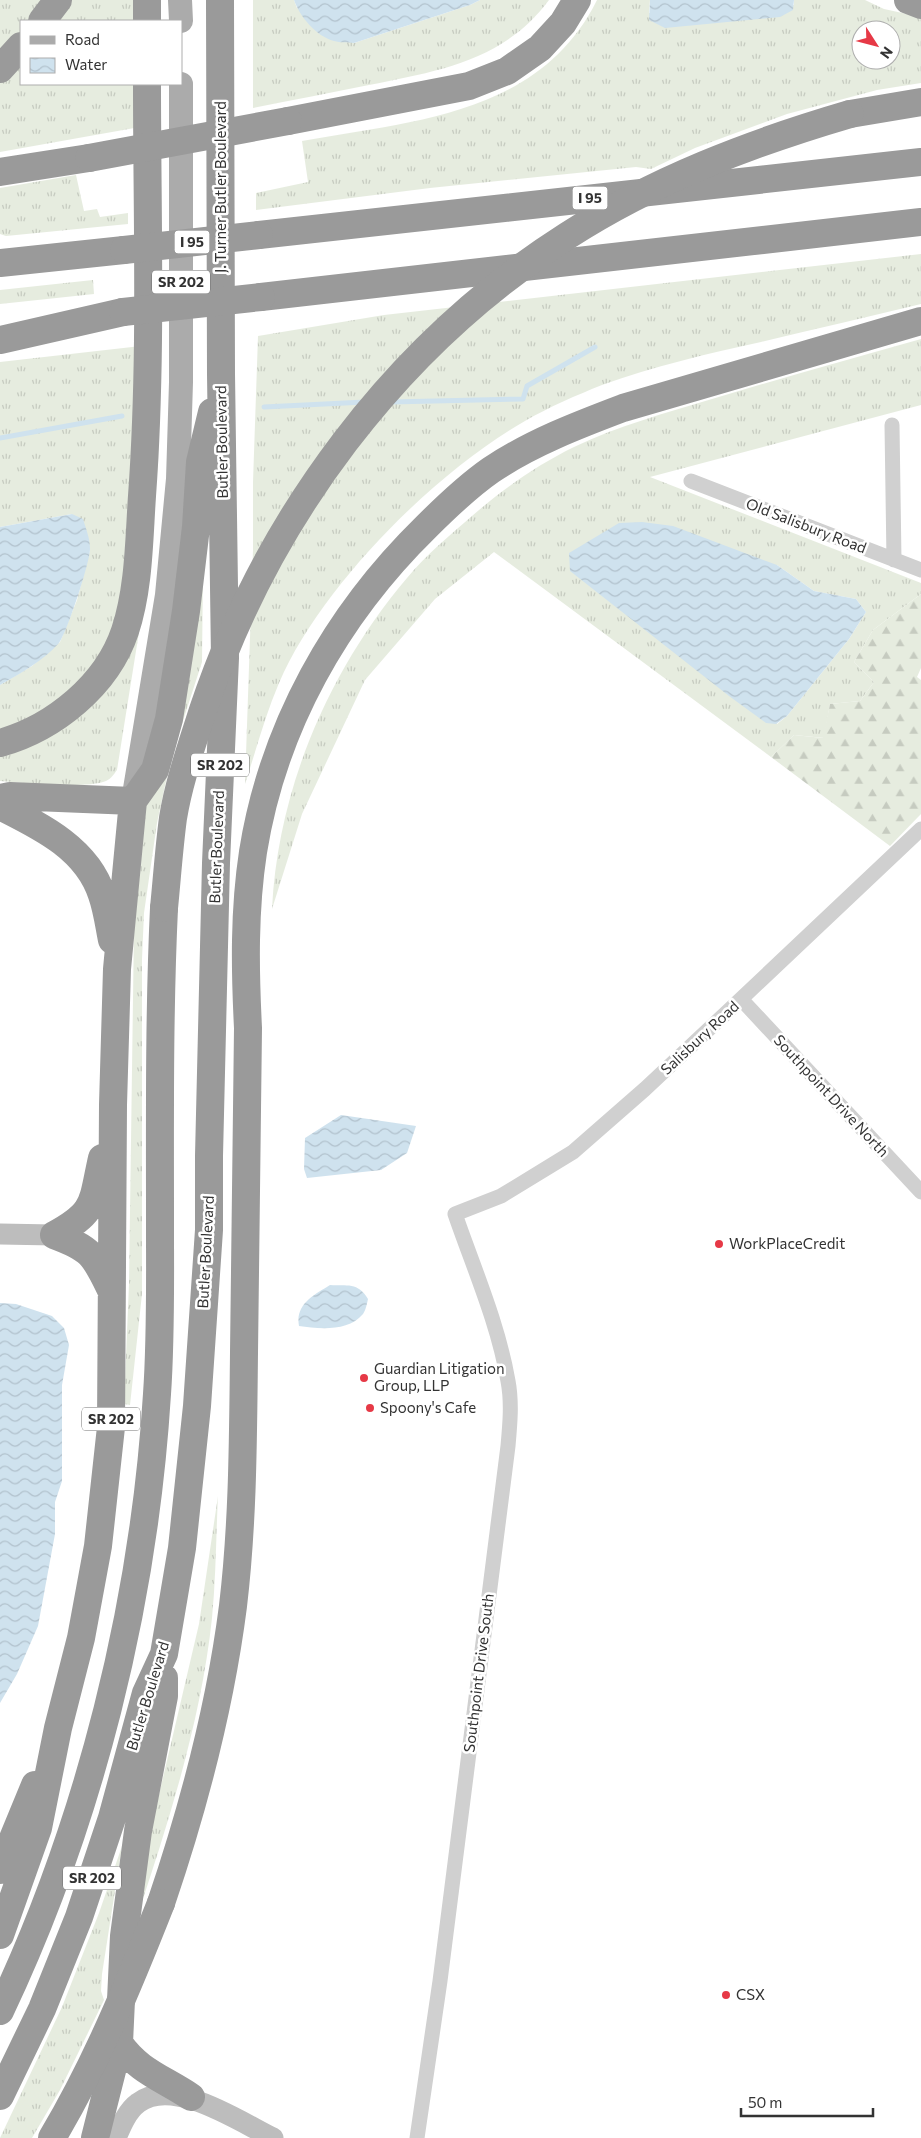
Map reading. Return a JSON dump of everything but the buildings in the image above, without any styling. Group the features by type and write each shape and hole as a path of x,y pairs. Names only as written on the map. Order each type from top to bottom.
{"highway":[{"path":"43,20 58,0"},
{"path":"147,0 147,20"},
{"name":"J. Turner Butler Boulevard","path":"220,0 221,374"},
{"path":"0,172 88,158 469,86 507,71 540,48 562,23 577,0"},
{"path":"908,0 921,5"},
{"path":"0,69 20,47"},
{"path":"0,743 32,731 56,717 77,701 107,665 125,631 134,591 150,346 147,85"},
{"path":"0,2010 40,1918 92,1766 117,1667 135,1579 148,1485 157,1395 160,1296 160,989 164,908 173,817 189,754 210,689 234,627 293,516 343,445 400,376 450,326 504,281 566,236 654,187 750,146 850,114 921,102"},
{"name":"I 95","path":"0,263 921,162"},
{"path":"0,325 921,222"},
{"path":"0,340 123,312"},
{"path":"52,2138 82,2084 119,2007 161,1904 193,1804 218,1700 232,1606 240,1529 244,1452 248,1028 245,962 248,900 254,850 269,779 290,724 316,670 350,614 372,585 411,541 445,508 491,470 579,424 622,408 921,321"},
{"path":"0,798 133,801 155,770 169,719 186,611 196,527 200,462 221,374"},
{"name":"Butler Boulevard","path":"0,2096 42,2008 79,1917 112,1818 146,1693 164,1654 182,1548 197,1406 209,1230 216,862 225,658 221,374"},
{"name":"SR 202","path":"0,1934 38,1828 58,1728 81,1638 98,1546 111,1427 113,1105 117,968 133,801"},
{"path":"0,806 43,828 58,838 87,866 102,893 117,968"},
{"path":"209,1156 245,962"},
{"path":"54,1235 80,1220 88,1211 93,1198 113,1105"},
{"path":"54,1235 74,1243 89,1252 96,1259 113,1293"},
{"path":"95,2138 119,2043 124,1936 138,1831 164,1696 164,1654"},
{"path":"0,1870 58,1728"},
{"path":"119,2043 141,2068 191,2097"}],"main road":[{"path":"180,0 181,20"},
{"name":"SR 202","path":"133,801 167,595 178,479 181,382 181,85"}],"street":[{"path":"892,426 894,560"},
{"name":"Old Salisbury Road","path":"691,481 921,570"},
{"name":"Salisbury Road","path":"455,1214 501,1196 573,1152 645,1089 742,999 921,829"},
{"name":"Southpoint Drive North","path":"742,999 921,1192"},
{"name":"Southpoint Drive South","path":"417,2138 440,1981 508,1446 510,1414 508,1382 494,1322 455,1214"},
{"path":"0,1234 54,1235"},
{"path":"116,2138 129,2112 146,2098 166,2095 191,2097 273,2138"}],"green space":[{"path":"0,0 47,0 31,20 20,20 20,32 0,54"},
{"path":"67,0 140,0 140,20 53,20"},
{"path":"253,0 294,0 297,8 354,43 470,5 480,0 549,0 531,21 512,37 468,60 420,74 253,108"},
{"path":"597,0 650,0 649,13 794,5 794,0 865,0 884,9 921,17 921,83 877,90 787,114 695,148 651,169 636,167 430,188 256,210 256,193 308,182 302,141 387,127 429,118 470,106 508,90 542,68 573,38"},
{"path":"20,58 20,85 140,85 140,127 0,152 0,78"},
{"path":"76,175 84,211 97,209 100,217 128,213 128,224 6,236 0,234 0,188"},
{"path":"921,254 921,304 681,361 602,385 525,421 490,443 454,470 418,501 384,535 351,571 322,609 298,646 279,683 245,784 258,336 384,315"},
{"path":"93,280 94,294 0,304 0,290"},
{"path":"921,339 921,405 650,477 921,583 921,594 873,630 854,662 874,682 860,701 830,704 824,738 794,735 771,757 494,552 435,599 365,680 302,814 272,909 276,864 285,819 297,775 312,733 332,691 354,652 379,614 414,570 447,538 484,506 521,478 560,454 591,439 659,415","holes":["777,565 814,591 856,599 866,612 849,639 787,716 777,724"]},
{"path":"141,346 124,599 109,644 71,693 0,735 0,685 32,666 60,642 77,600 90,550 72,514 0,527 0,362"},
{"path":"160,398 158,463 147,582 117,770 106,781 85,785 0,781 0,756 109,677"},
{"path":"203,572 202,662 171,758 157,823 144,913 142,959 142,1294 130,1405 124,1404 129,1284 134,927 146,801"},
{"path":"921,594 921,668 917,677 921,680 921,814 890,846 771,757 794,735 823,738 830,704 860,701 874,682 854,662 873,630"},
{"path":"218,1496 212,1618 200,1696 182,1772 135,1923 154,1816 199,1624"},
{"path":"122,1846 102,1974 101,1991 104,2000 60,2090 32,2138 0,2138 62,2007 99,1913"}],"water":[{"path":"294,0 480,0 470,5 354,43 336,42 321,35 300,13"},
{"path":"650,0 794,0 793,10 780,17 665,28 649,20"},
{"path":"72,514 83,519 89,537 90,549 82,582 63,637 46,655 0,685 0,527"},
{"path":"642,522 673,526 777,565 814,591 856,599 866,612 849,639 787,716 776,724 766,723 729,696 570,571 569,553 619,523"},
{"path":"341,1115 416,1126 407,1153 381,1170 307,1178 304,1169 305,1138"},
{"path":"330,1285 347,1285 360,1290 368,1299 363,1314 349,1324 333,1328 299,1326 300,1312 303,1306 312,1297"},
{"path":"0,1303 16,1304 52,1316 64,1328 69,1345 62,1385 62,1481 55,1502 55,1534 38,1626 17,1674 0,1703"}],"waterway":[{"path":"391,402 523,399 527,386 595,347"},
{"path":"264,407 365,402"},
{"path":"0,438 122,416"}],"place":[{"name":"WorkPlaceCredit","path":"719,1244"},
{"name":"Guardian Litigation Group, LLP","path":"364,1378"},
{"name":"Spoony's Cafe","path":"370,1408"},
{"name":"CSX","path":"726,1995"}]}
